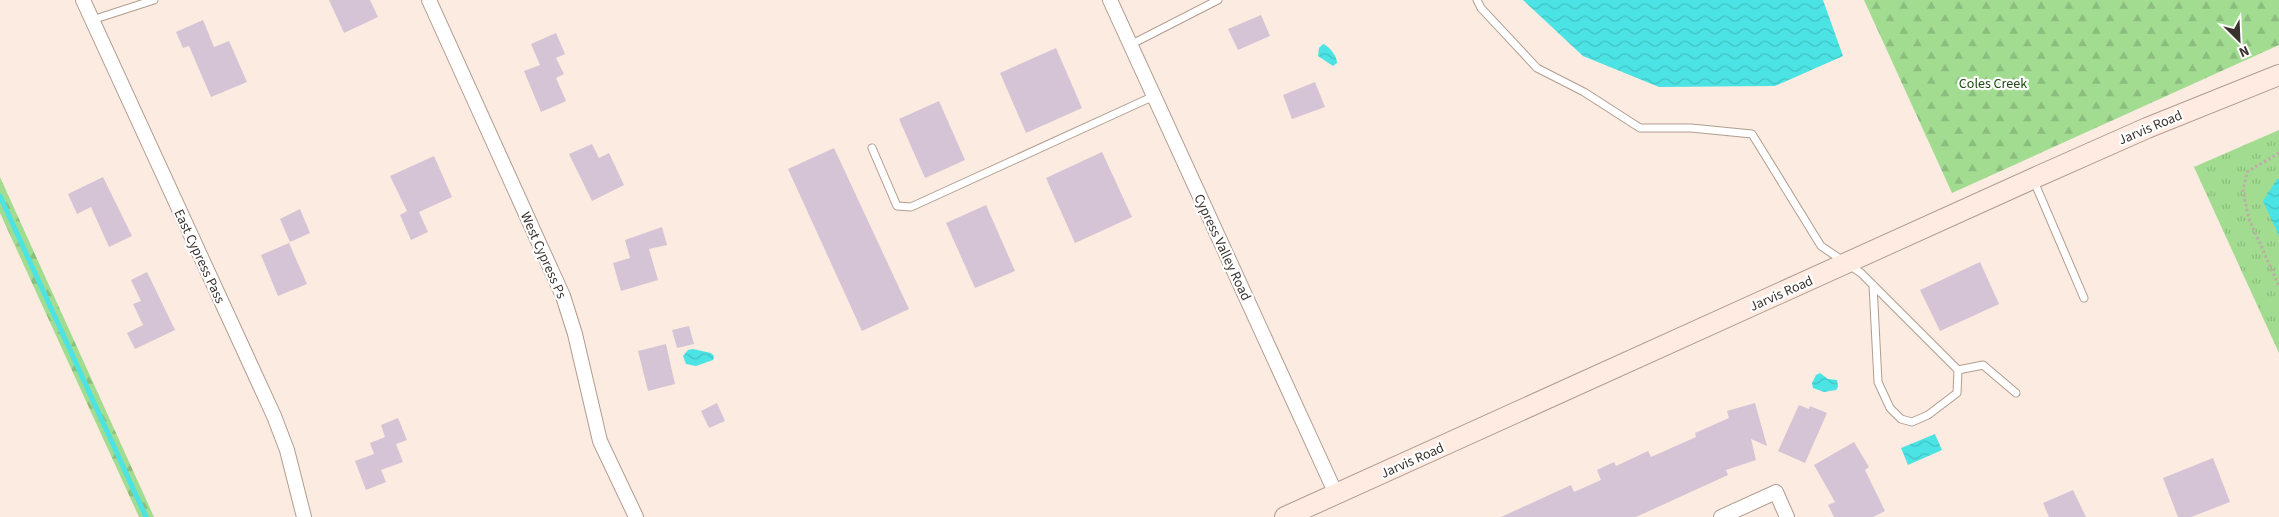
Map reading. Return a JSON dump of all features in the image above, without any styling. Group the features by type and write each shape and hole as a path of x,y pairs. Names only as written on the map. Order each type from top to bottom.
{"street":[{"name":"East Cypress Pass","path":"83,0 274,416 287,450 304,517"},
{"name":"West Cypress Ps","path":"429,0 563,296 575,334 600,441 636,517"},
{"name":"Cypress Valley Road","path":"1110,0 1336,494"},
{"name":"Jarvis Road","path":"1285,517 2032,179 2147,128 2279,75"},
{"path":"1722,517 1776,492 1787,517"}],"lane":[{"path":"92,20 154,0"},
{"path":"1130,45 1218,0"},
{"path":"1477,0 1481,8 1537,68 1584,92 1640,128 1691,128 1752,134 1821,246 1861,273 1873,284 1958,370 1957,393 1928,414 1912,422 1901,418 1890,408 1878,382 1873,284"},
{"path":"872,148 897,206 912,207 1154,96"},
{"path":"2032,179 2084,298"},
{"path":"1958,370 1983,365 2016,393"}],"path":[{"path":"2279,153 2247,172 2243,191 2249,219 2279,286"}],"green space":[{"name":"Coles Creek","path":"1864,0 2279,0 2279,45 1952,193"},
{"path":"2279,130 2279,353 2194,167"},
{"path":"0,177 154,517 139,517 0,213"}],"water":[{"path":"1523,0 1823,0 1843,56 1775,86 1659,87 1583,56"},
{"path":"1323,44 1336,57 1337,63 1333,66 1318,56 1319,48"},
{"path":"2277,179 2279,179 2279,236 2263,201"},
{"path":"693,349 711,353 714,356 713,360 696,366 686,364 683,356 688,350"},
{"path":"1820,373 1828,379 1837,380 1838,387 1836,390 1824,392 1813,388 1812,383 1816,375"},
{"path":"1935,434 1942,450 1908,465 1901,448"}],"building":[{"path":"329,0 370,0 378,17 344,33"},
{"path":"1261,15 1270,36 1238,50 1228,29"},
{"path":"203,20 214,47 229,41 247,82 211,97 189,46 183,48 176,32"},
{"path":"556,33 565,54 556,58 564,74 556,78 566,101 541,112 524,71 540,65 531,44"},
{"path":"1056,48 1082,108 1026,133 1000,73"},
{"path":"1315,82 1325,107 1292,119 1283,95"},
{"path":"939,101 965,160 925,178 899,119"},
{"path":"592,144 599,158 609,153 624,185 592,201 569,154"},
{"path":"834,148 909,309 862,331 788,169"},
{"path":"1102,152 1132,217 1075,243 1046,178"},
{"path":"434,156 452,197 419,212 428,232 411,240 400,215 407,211 390,176"},
{"path":"103,177 132,236 109,247 91,207 77,214 68,194"},
{"path":"986,205 1015,271 975,288 946,223"},
{"path":"300,209 310,233 290,242 280,219"},
{"path":"662,227 667,245 649,249 658,280 621,291 613,263 630,258 625,240"},
{"path":"289,243 307,284 278,296 261,255"},
{"path":"1980,262 1999,304 1940,331 1920,290"},
{"path":"147,272 175,330 135,349 127,333 143,325 133,304 141,301 131,280"},
{"path":"689,326 694,344 677,348 672,330"},
{"path":"666,344 675,384 648,391 638,351"},
{"path":"717,403 725,421 709,428 701,411"},
{"path":"1755,403 1767,446 1751,439 1756,460 1726,470 1728,475 1636,517 1501,517 1571,485 1574,492 1601,480 1597,470 1614,462 1616,466 1648,451 1651,457 1696,437 1695,433 1729,418 1727,411"},
{"path":"1799,405 1809,409 1810,406 1827,413 1805,463 1778,451"},
{"path":"398,418 407,440 396,444 403,462 381,470 386,482 366,490 355,461 374,454 370,443 385,437 381,425"},
{"path":"1854,442 1869,467 1865,470 1885,511 1873,517 1834,517 1828,505 1835,502 1814,465"},
{"path":"2213,458 2230,502 2191,517 2178,517 2163,478"},
{"path":"2073,490 2086,517 2049,517 2043,503"}],"waterway":[{"path":"0,196 146,517"}]}
